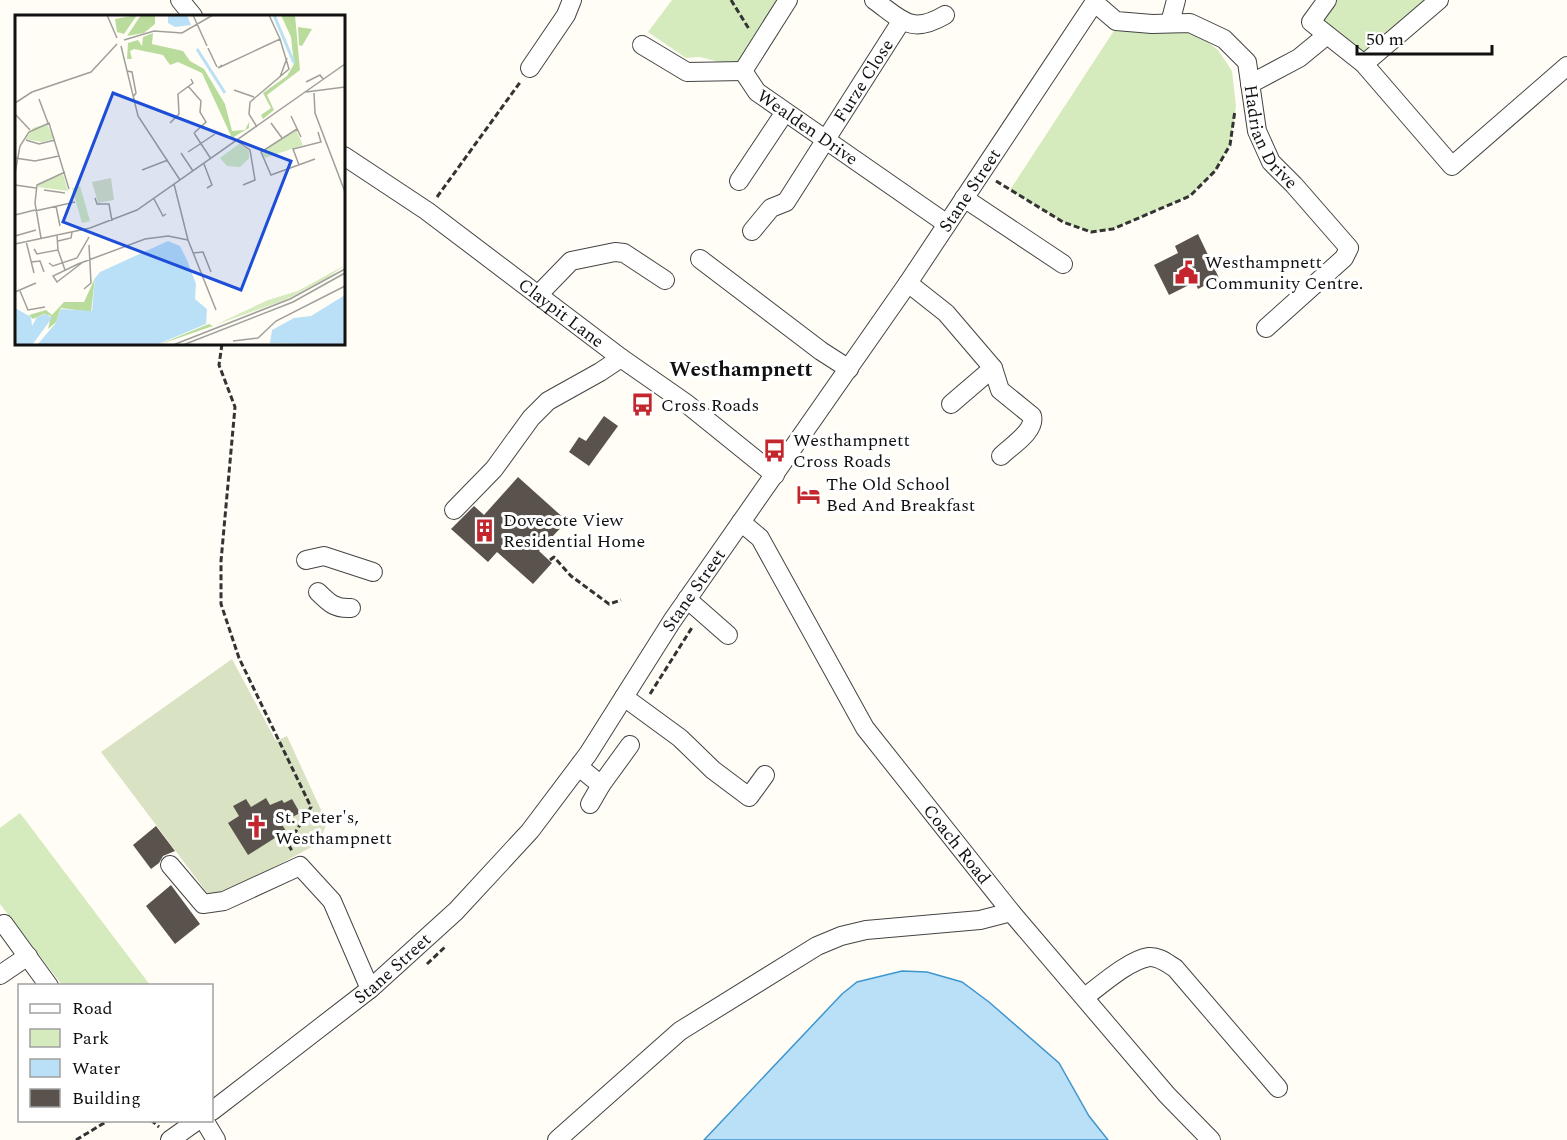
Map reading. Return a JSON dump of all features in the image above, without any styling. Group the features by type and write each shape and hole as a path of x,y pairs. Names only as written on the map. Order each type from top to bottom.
{"street":[{"path":"180,0 192,15"},
{"path":"530,68 566,15 572,0"},
{"name":"Wealden Drive","path":"788,0 743,71 757,92 947,224"},
{"name":"Furze Close","path":"874,0 902,20 916,26 930,24 945,15"},
{"path":"1170,23 1176,0"},
{"path":"1327,0 1311,22 1364,64 1452,166 1567,66"},
{"path":"1364,64 1439,0"},
{"name":"Hadrian Drive","path":"1095,1 1116,21 1190,23 1224,39 1247,62 1257,131 1271,162 1349,249 1344,258 1266,328"},
{"name":"Stane Street","path":"213,1110 370,989 420,945 499,866 530,831 579,767 687,599 908,283 1095,1"},
{"name":"Furze Close","path":"752,231 771,208 786,202 902,20"},
{"path":"1250,84 1299,58 1327,35"},
{"path":"642,45 687,72 743,71"},
{"name":"Wealden Drive","path":"739,181 785,112"},
{"name":"Claypit Lane","path":"345,157 427,211 621,358 687,404 775,475"},
{"path":"964,198 1064,264"},
{"path":"538,295 572,261 615,252 624,253 665,280"},
{"path":"700,259 820,351 849,369"},
{"path":"908,283 946,313 993,368 998,388 1030,413 1033,419 1031,428 1001,456"},
{"path":"454,510 494,469 531,418 548,401 621,358"},
{"path":"951,404 993,368"},
{"name":"Coach Road","path":"741,522 760,538 865,728 1011,912 1167,1095 1211,1140"},
{"path":"306,561 324,556 373,572"},
{"path":"318,592 332,606 340,609 351,608"},
{"path":"687,599 728,635"},
{"path":"624,697 680,738 713,770 748,797 765,775"},
{"path":"590,804 630,746"},
{"path":"579,767 601,785"},
{"path":"170,865 203,904 224,901 300,866 332,901 370,989"},
{"path":"556,1140 681,1031 818,946 841,936 866,930 980,920 1011,912"},
{"path":"3,924 48,984"},
{"path":"0,975 28,956"},
{"path":"1085,998 1133,963 1150,957 1162,960 1175,968 1278,1088"},
{"path":"170,1140 195,1122"},
{"path":"205,1122 216,1140"}],"path":[{"path":"731,0 758,45"},
{"path":"427,211 501,112 530,68"},
{"path":"993,179 1063,222 1091,232 1113,229 1190,196 1215,171 1230,145 1236,106"},
{"path":"222,345 219,365 235,408 221,561 222,604 239,658 311,807 288,844 300,866"},
{"path":"550,560 554,557 571,576 609,604 621,600"},
{"path":"76,1140 106,1122"}],"green space":[{"path":"672,0 782,0 744,58 731,65 700,57 686,58 648,32"},
{"path":"1333,0 1428,0 1362,56 1318,21"},
{"path":"1117,26 1180,29 1200,36 1218,50 1232,71 1236,106 1230,145 1215,171 1190,196 1113,229 1091,232 1063,222 1010,190"},
{"path":"232,659 276,741 287,736 327,823 319,843 226,893 208,894 101,752"},
{"path":"20,813 149,984 61,984 0,904 0,828"}],"water":[{"path":"902,971 927,972 962,982 989,1002 1059,1063 1089,1116 1108,1140 704,1140 842,994 857,982"}],"building":[{"name":"Westhampnett Community Centre.","path":"1198,234 1219,278 1198,289 1195,282 1169,295 1154,265 1178,253 1175,246"},
{"path":"604,416 618,426 589,466 569,452 579,437 586,441"},
{"name":"Dovecote View Residential Home","path":"518,477 567,521 539,551 552,563 533,584 497,552 488,562 451,529 474,506 484,515"},
{"name":"St. Peter's, Westhampnett","path":"266,798 270,805 292,799 300,813 281,823 286,831 248,855 228,823 239,816 233,806 246,799 251,807"},
{"path":"156,826 175,851 163,856 159,863 151,869 133,845"},
{"path":"171,885 200,924 175,944 146,906"}],"place":[{"name":"Westhampnett Community Centre.","path":"1187,272"},
{"name":"Cross Roads","path":"643,405"},
{"name":"Westhampnett Cross Roads","path":"775,450"},
{"name":"The Old School Bed And Breakfast","path":"808,494"},
{"name":"Dovecote View Residential Home","path":"485,530"},
{"name":"St. Peter's, Westhampnett","path":"257,827"}],"district":[{"name":"Westhampnett","path":"741,370"}]}
